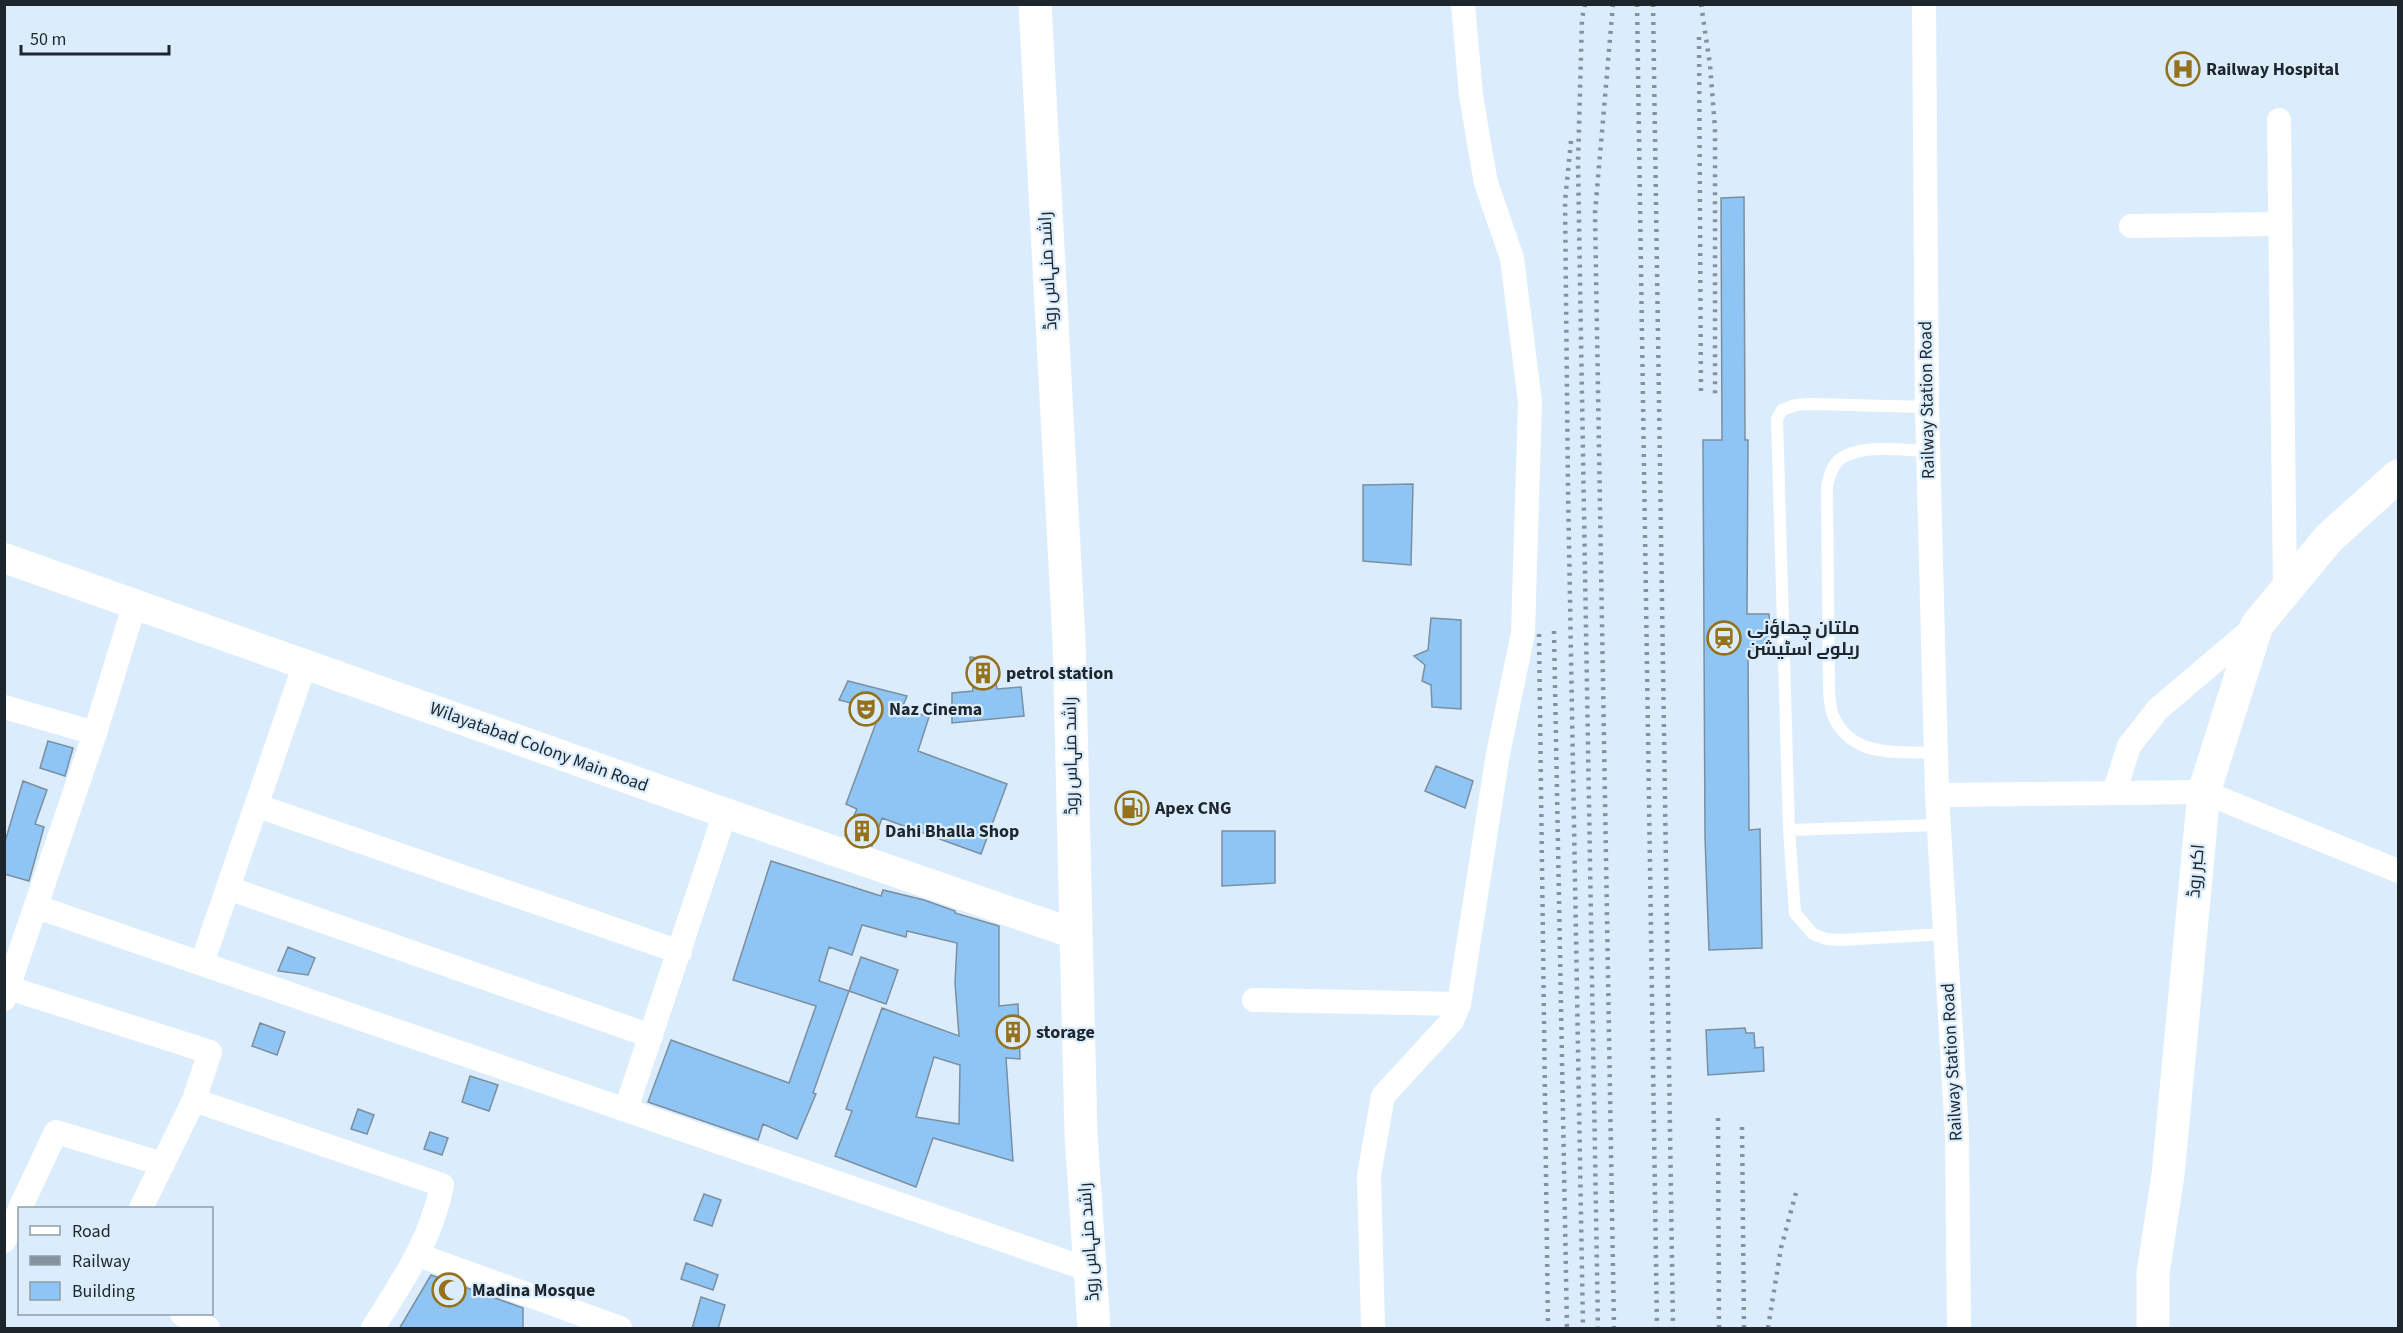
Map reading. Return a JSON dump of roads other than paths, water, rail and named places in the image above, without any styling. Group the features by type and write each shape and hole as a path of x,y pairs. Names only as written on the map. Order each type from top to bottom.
{"main road":[{"name":"راشد منہاس روڈ","path":"1035,4 1069,640 1081,1135 1094,1329"},
{"name":"اکبر روڈ","path":"2153,1329 2153,1274 2168,1175 2204,792 2257,625 2329,538 2398,476"}],"street":[{"path":"1373,1329 1369,1175 1383,1096 1452,1021 1459,1004 1498,754 1523,633 1530,402 1512,258 1486,183 1477,135 1463,4"},
{"name":"Railway Station Road","path":"1924,4 1928,451 1939,825 1957,1135 1959,1329"},
{"path":"2279,120 2285,589"},
{"path":"2131,226 2280,224"},
{"name":"Wilayatabad Colony Main Road","path":"4,558 1075,934"},
{"path":"135,603 95,734 7,994 210,1052 194,1100 142,1207"},
{"path":"2114,793 2129,746 2158,709 2257,625"},
{"path":"202,963 258,806 305,664"},
{"path":"4,706 95,734"},
{"path":"1938,795 2204,792 2398,871"},
{"path":"258,806 680,952"},
{"path":"626,1109 725,813"},
{"path":"228,888 651,1036"},
{"path":"37,908 1090,1270"},
{"path":"1254,1000 1459,1004"},
{"path":"194,1100 442,1185 437,1210 418,1255 373,1329"},
{"path":"20,1207 56,1132 163,1164"},
{"path":"4,1241 18,1212"},
{"path":"418,1255 570,1321 620,1329"},
{"path":"184,1315 208,1329"}],"lane":[{"path":"1927,407 1796,405 1782,410 1778,419 1789,830 1794,913 1813,934 1826,939 1840,940 1946,933"},
{"path":"1928,451 1881,449 1853,453 1839,461 1831,472 1827,487 1828,692 1833,715 1843,731 1858,746 1872,750 1936,753"},
{"path":"1789,830 1939,825"}],"railway":[{"path":"1585,4 1582,19 1578,163 1598,1328"},
{"path":"1613,4 1595,213 1614,1328"},
{"path":"1637,4 1657,1328"},
{"path":"1653,4 1673,1328"},
{"path":"1701,4 1710,65 1715,128 1715,398"},
{"path":"1699,37 1701,397"},
{"path":"1571,141 1565,201 1583,1328"},
{"path":"1554,631 1567,1328"},
{"path":"1539,634 1548,1328"},
{"path":"1718,1118 1719,1328"},
{"path":"1742,1127 1744,1328"},
{"path":"1768,1328 1781,1248 1797,1189"}],"place":[{"name":"Railway Hospital","path":"2183,69"},
{"name":"ملتان چھاؤنی ریلوے اسٹیشن","path":"1724,638"},
{"name":"petrol station","path":"983,673"},
{"name":"Naz Cinema","path":"866,709"},
{"name":"Apex CNG","path":"1132,808"},
{"name":"Dahi Bhalla Shop","path":"862,831"},
{"name":"storage","path":"1013,1032"},
{"name":"Madina Mosque","path":"449,1290"}]}
